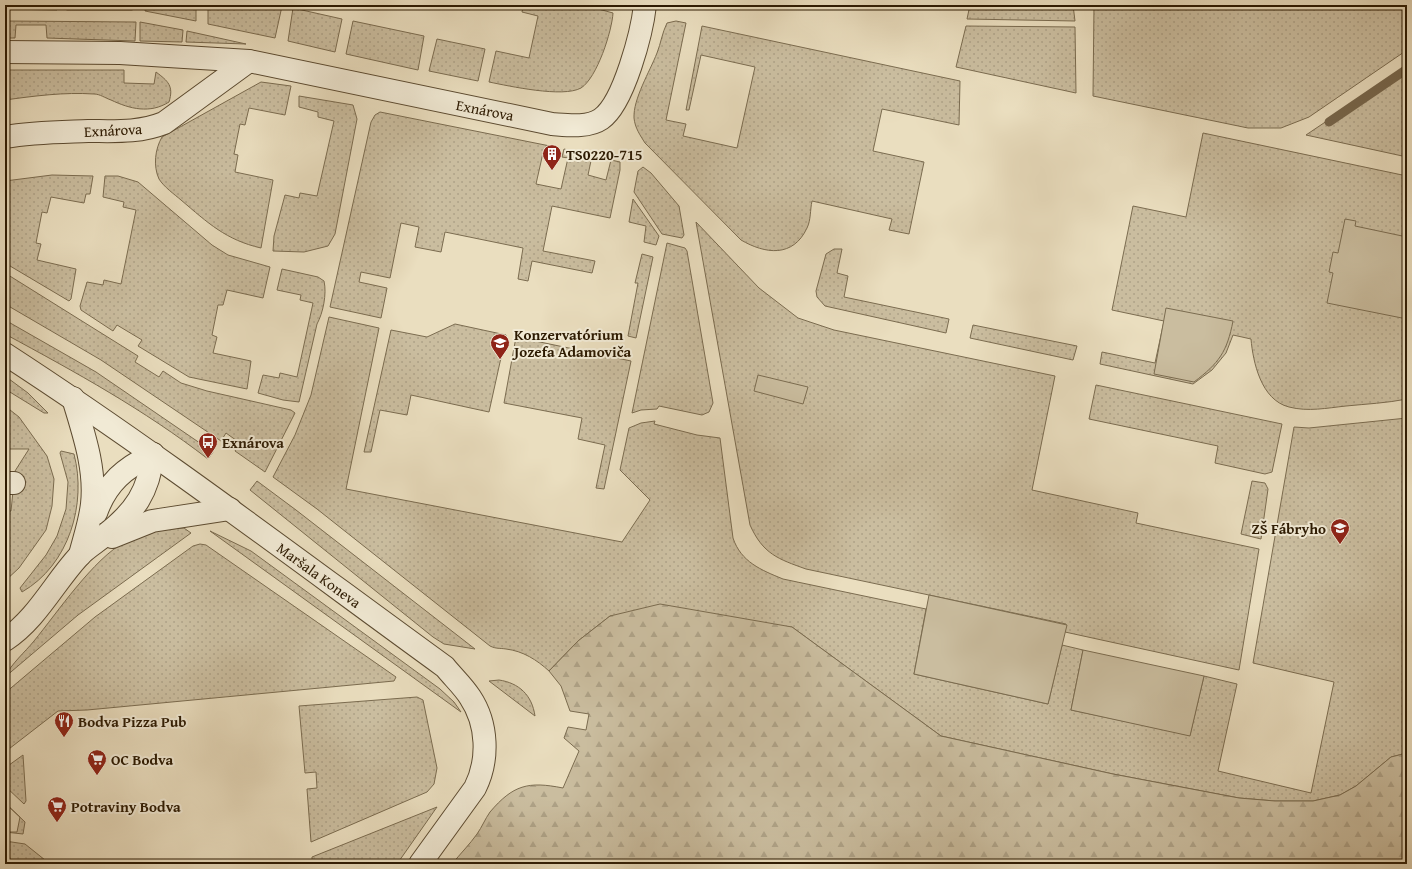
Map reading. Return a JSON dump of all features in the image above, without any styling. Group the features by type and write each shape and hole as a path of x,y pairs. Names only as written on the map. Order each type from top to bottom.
{"street":[{"name":"Exnárova","path":"5,52 120,53 249,62 552,124 585,124 601,119 613,104 622,88 640,36 645,5"},
{"name":"Exnárova","path":"5,137 58,132 134,131 148,129 164,123 249,62"},
{"name":"Maršala Koneva","path":"5,354 74,398 230,509 444,667 471,698 483,730 485,743 485,759 482,776 420,864"},
{"path":"74,398 87,448 93,488 88,526 80,555"},
{"path":"80,555 105,491 115,479 126,470 153,454"},
{"path":"5,640 41,606 80,555 120,523 132,510 141,497 148,481 153,454"},
{"path":"80,555 132,528 152,521 230,509"}],"green space":[{"path":"5,5 56,5 57,10 5,9"},
{"path":"67,5 132,5 132,10 67,10"},
{"path":"146,5 196,5 196,21 145,11"},
{"path":"208,5 282,6 275,38 208,24"},
{"path":"513,5 584,5 613,13 610,31 603,54 593,75 587,83 581,88 573,91 549,92 489,82 496,51 529,58 538,16 522,12 523,7"},
{"path":"970,5 1073,5 1075,21 967,19"},
{"path":"1094,5 1407,5 1407,50 1309,117 1281,128 1248,128 1093,96"},
{"path":"293,8 342,19 335,52 288,41"},
{"path":"5,21 136,22 135,41 47,38 46,25 16,25 15,38 5,38"},
{"path":"353,21 424,36 418,70 346,54"},
{"path":"676,21 686,23 666,120 686,124 683,136 737,148 755,67 701,55 689,110 686,110 702,26 960,81 959,125 882,109 873,151 924,162 909,234 889,230 892,219 812,201 807,228 801,238 786,249 769,250 759,248 741,240 645,143 635,125 634,110 642,85 657,53 667,23"},
{"path":"140,22 183,30 182,42 140,41"},
{"path":"966,26 1075,27 1076,93 956,67"},
{"path":"187,31 246,44 186,42"},
{"path":"437,39 485,49 478,81 429,71"},
{"path":"1407,67 1407,157 1306,135"},
{"path":"5,70 124,70 124,83 154,84 156,72 167,81 171,92 169,102 162,106 147,109 125,106 100,95 94,94 60,94 5,100"},
{"path":"261,82 291,86 285,115 249,108 245,125 240,124 234,154 238,155 235,172 273,180 261,248 249,245 227,235 200,216 161,182 157,174 155,163 156,152 162,137"},
{"path":"299,96 353,105 357,119 335,234 328,246 304,252 273,251 274,236 285,195 299,198 300,193 317,196 334,121 318,117 318,112 299,107"},
{"path":"380,112 555,147 553,154 543,153 536,184 561,189 568,158 562,157 564,149 592,156 588,175 606,180 611,160 620,162 620,170 610,218 552,206 543,251 595,261 592,273 532,261 528,281 518,279 523,248 445,232 441,252 415,247 419,227 401,223 390,278 361,272 359,282 387,288 381,318 330,307 371,122 375,115"},
{"path":"1203,133 1407,176 1407,399 1318,409 1289,407 1279,403 1265,388 1257,369 1251,339 1233,335 1226,353 1212,370 1193,384 1100,364 1102,352 1155,363 1164,321 1112,310 1133,206 1186,217"},
{"path":"643,167 651,173 679,206 684,235 682,238 662,234 634,192 638,171"},
{"path":"52,175 93,176 90,194 86,194 84,203 51,197 47,213 42,212 36,243 41,244 37,260 76,269 71,299 69,301 5,263 5,181"},
{"path":"105,176 118,176 138,182 212,245 228,255 270,267 263,298 227,290 223,305 218,305 212,335 217,337 213,353 251,361 247,389 189,377 138,346 142,340 117,325 113,331 81,310 80,306 87,282 103,285 104,280 121,284 136,210 123,207 124,202 103,197"},
{"path":"633,199 659,236 656,245 644,242 646,226 629,222"},
{"path":"1345,219 1356,221 1355,226 1407,237 1407,319 1327,303 1333,273 1329,272 1333,252 1338,253"},
{"path":"696,222 759,288 798,318 834,330 1055,376 1032,490 1138,513 1136,523 1259,549 1239,670 1065,632 1066,624 806,569 787,562 772,554 760,543 750,525"},
{"path":"667,243 685,248 687,251 713,403 709,412 702,415 659,406 657,409 641,410 632,413"},
{"path":"834,249 842,249 837,273 848,276 844,297 949,319 946,333 825,306 817,297 816,291 826,254"},
{"path":"642,254 653,257 636,338 628,336 638,283 635,283"},
{"path":"282,269 318,277 324,281 325,286 323,309 317,324 299,402 283,400 258,393 263,375 279,378 280,373 297,377 313,303 300,300 301,295 277,290"},
{"path":"5,273 138,356 135,362 159,377 163,371 181,383 207,391 291,410 295,413 265,472 235,451 240,443 226,433 221,441 101,360 5,304"},
{"path":"1166,308 1233,321 1228,341 1221,356 1210,369 1194,382 1154,374"},
{"path":"329,317 379,328 346,489 622,542 650,500 620,470 629,428 641,423 655,421 654,424 697,435 720,438 733,538 741,553 753,564 783,579 926,609 914,674 1048,704 1062,645 1083,650 1071,710 1190,735 1204,676 1237,684 1218,771 1311,793 1334,682 1253,663 1294,427 1309,428 1407,418 1407,753 1391,757 1356,786 1340,795 1313,801 1275,801 1239,798 1113,774 941,736 792,627 610,616 578,641 549,671 540,663 524,654 490,646 317,509 273,477 295,435 311,395"},
{"path":"5,320 96,372 213,452 208,459 159,424 109,392 5,334"},
{"path":"455,324 506,335 489,412 411,395 407,415 380,410 371,452 364,452 391,330 427,337"},
{"path":"973,325 1077,346 1073,360 970,338"},
{"path":"516,337 631,361 604,489 596,488 605,445 578,439 582,418 504,403"},
{"path":"758,375 808,387 803,404 754,391"},
{"path":"5,376 28,393 48,413 44,413 5,389"},
{"path":"1096,385 1282,424 1272,472 1265,474 1215,463 1218,446 1089,419"},
{"path":"5,406 19,417 47,456 54,479 52,506 46,530 19,568 5,581 5,511 11,511 15,471 29,449 5,449"},
{"path":"61,451 74,454 78,493 76,513 63,550 52,566 38,580 22,592 20,588 46,555 57,536 66,509 68,482 60,453"},
{"path":"257,481 475,649 444,644 433,637 250,490"},
{"path":"1252,481 1265,483 1268,489 1261,539 1241,534"},
{"path":"184,528 191,533 78,615 5,677 14,663 34,641 76,587 101,560 113,550 125,542 146,533"},
{"path":"210,531 251,551 440,689 454,702 461,712"},
{"path":"200,544 206,545 396,677 394,681 87,710 58,711 5,752 5,693 95,617 193,546"},
{"path":"929,595 1067,625 1048,704 914,674"},
{"path":"660,604 792,627 941,736 1113,774 1239,798 1275,801 1313,801 1340,795 1356,786 1391,757 1407,753 1407,864 452,864 477,834 490,812 506,796 522,787 531,785 563,788 579,751 564,738 568,727 586,730 589,714 570,711 561,686 549,671 578,641 610,616"},
{"path":"1083,650 1204,676 1190,736 1071,710"},
{"path":"499,680 513,684 528,696 535,716 489,681"},
{"path":"417,697 423,700 437,768 434,784 427,792 311,842 307,789 317,788 316,772 305,773 299,706"},
{"path":"23,755 26,801 24,804 5,786 5,768"},
{"path":"437,807 397,864 312,864 312,857"},
{"path":"20,817 25,822 23,834 5,832 17,832"},
{"path":"5,841 25,844 50,864 5,864"}],"waterway":[{"path":"1329,122 1407,69"}],"place":[{"name":"TS0220-715","path":"552,171"},
{"name":"Konzervatórium Jozefa Adamoviča","path":"500,360"},
{"name":"Exnárova","path":"208,459"},
{"name":"ZŠ Fábryho","path":"1340,545"},
{"name":"Bodva Pizza Pub","path":"64,738"},
{"name":"OC Bodva","path":"97,776"},
{"name":"Potraviny Bodva","path":"57,823"}]}
